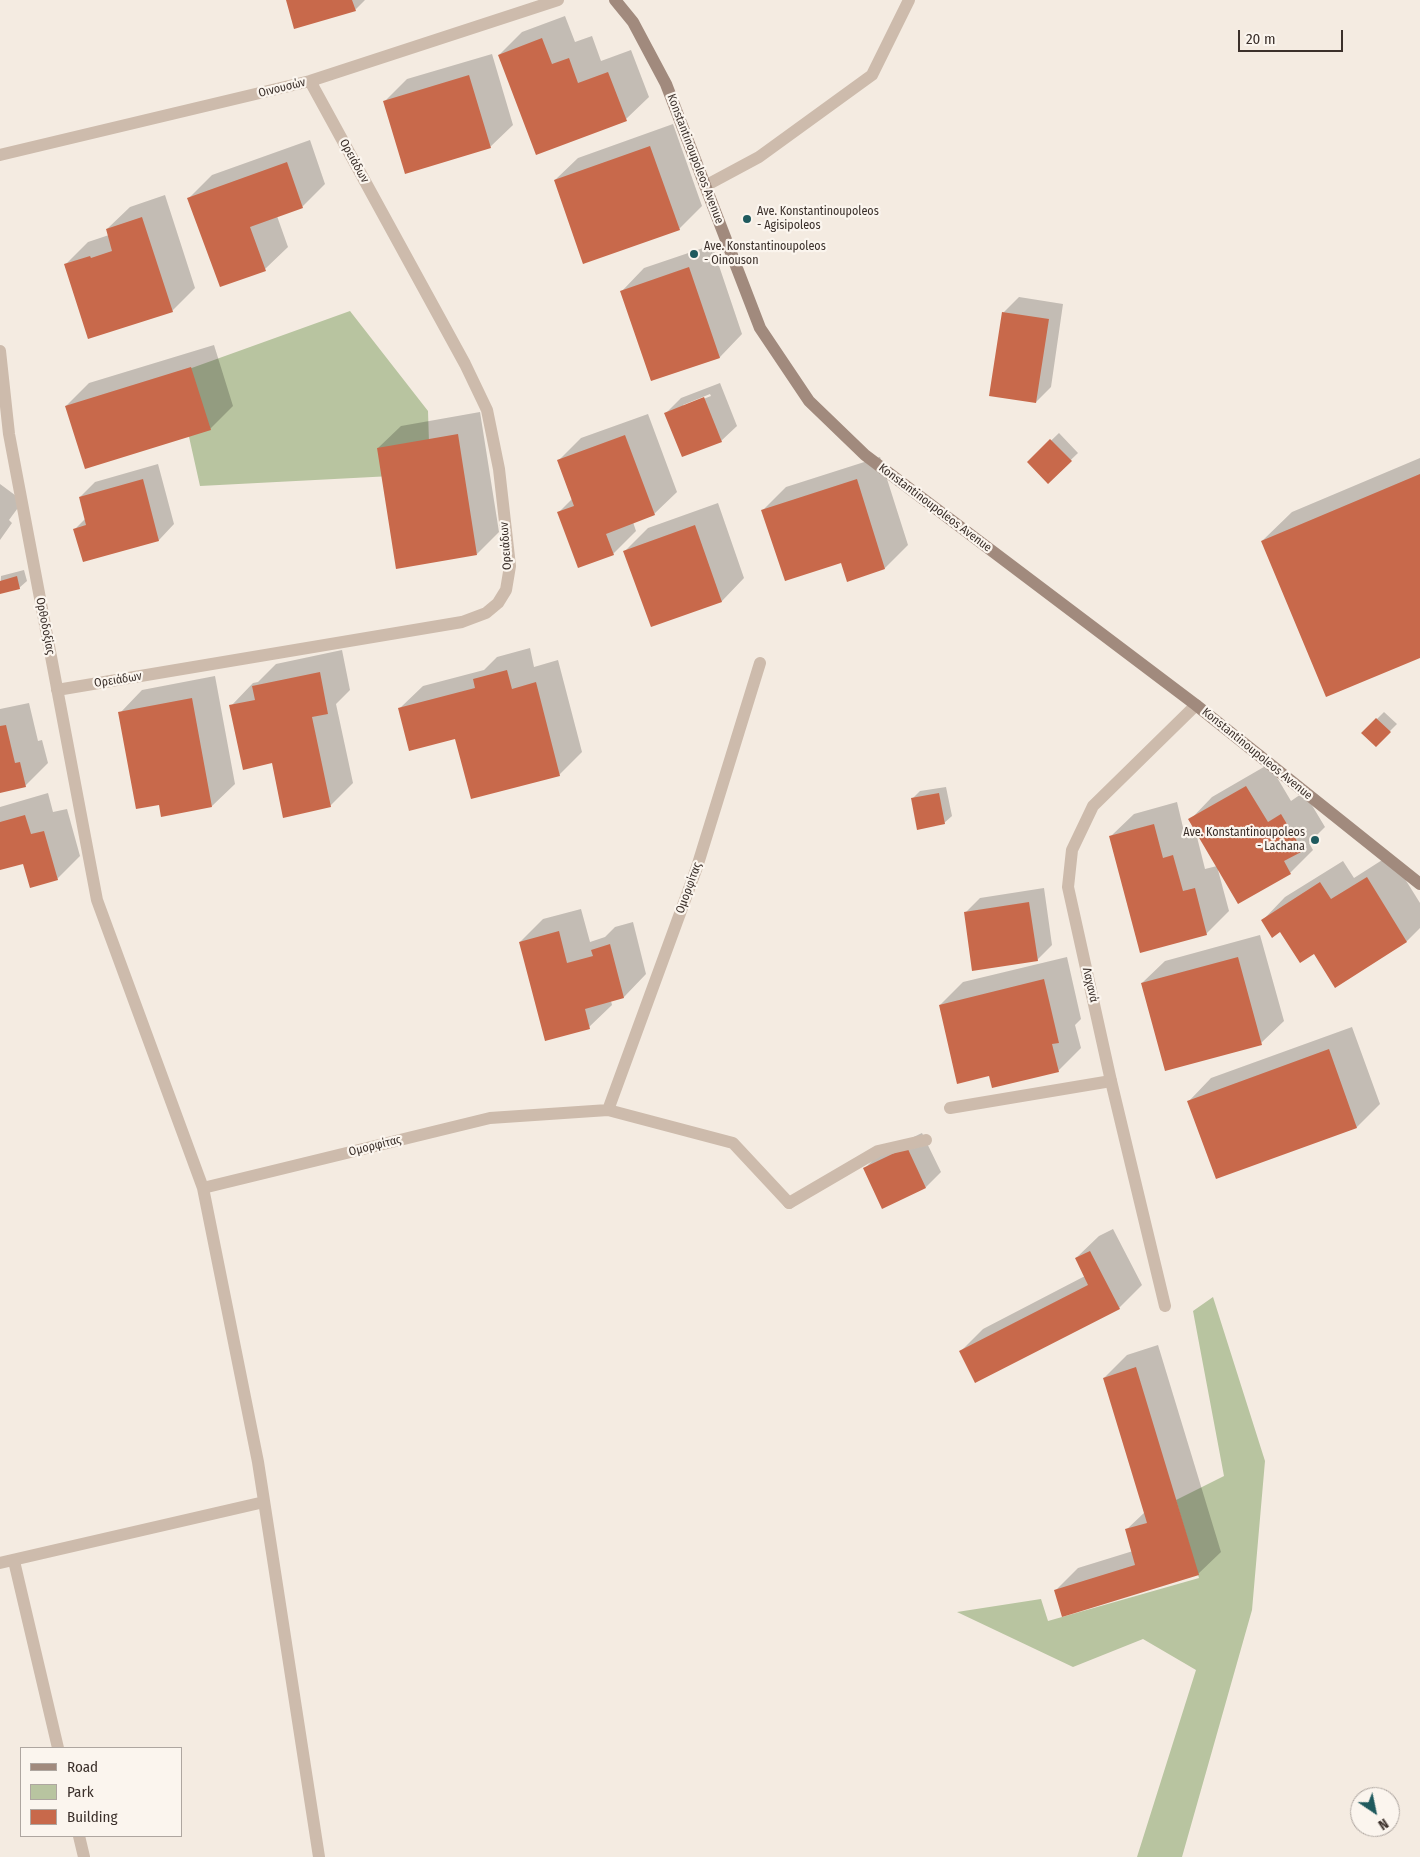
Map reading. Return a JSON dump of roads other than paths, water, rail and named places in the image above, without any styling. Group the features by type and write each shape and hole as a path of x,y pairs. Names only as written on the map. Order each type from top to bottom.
{"street":[{"name":"Οινουσών","path":"0,155 310,81 558,0"},
{"name":"Konstantinoupoleos Avenue","path":"615,0 633,22 666,84 760,328 809,400 865,455 1196,705 1420,884"},
{"path":"705,186 759,157 872,75 909,0"},
{"name":"Ορειάδων","path":"57,690 462,622 486,613 498,603 506,590 510,566 499,469 487,410 465,364 310,81"},
{"name":"Ορθοδοξίας","path":"0,351 4,435 57,690 97,900 202,1188 254,1443 319,1857"},
{"name":"Ομορφίτας","path":"608,1110 697,867 760,663"},
{"name":"Λαχανά","path":"1165,1306 1111,1081 1068,887 1072,850 1093,806 1196,705"},
{"path":"950,1108 1111,1081"},
{"name":"Ομορφίτας","path":"202,1188 490,1118 608,1110 733,1143 789,1203 878,1152 926,1140"},
{"path":"0,1563 264,1502"},
{"path":"14,1561 58,1747"},
{"path":"79,1837 84,1857"}],"place":[{"name":"Ave. Konstantinoupoleos - Agisipoleos","path":"747,219"},
{"name":"Ave. Konstantinoupoleos - Oinouson","path":"694,254"},
{"name":"Ave. Konstantinoupoleos - Lachana","path":"1315,840"}]}
